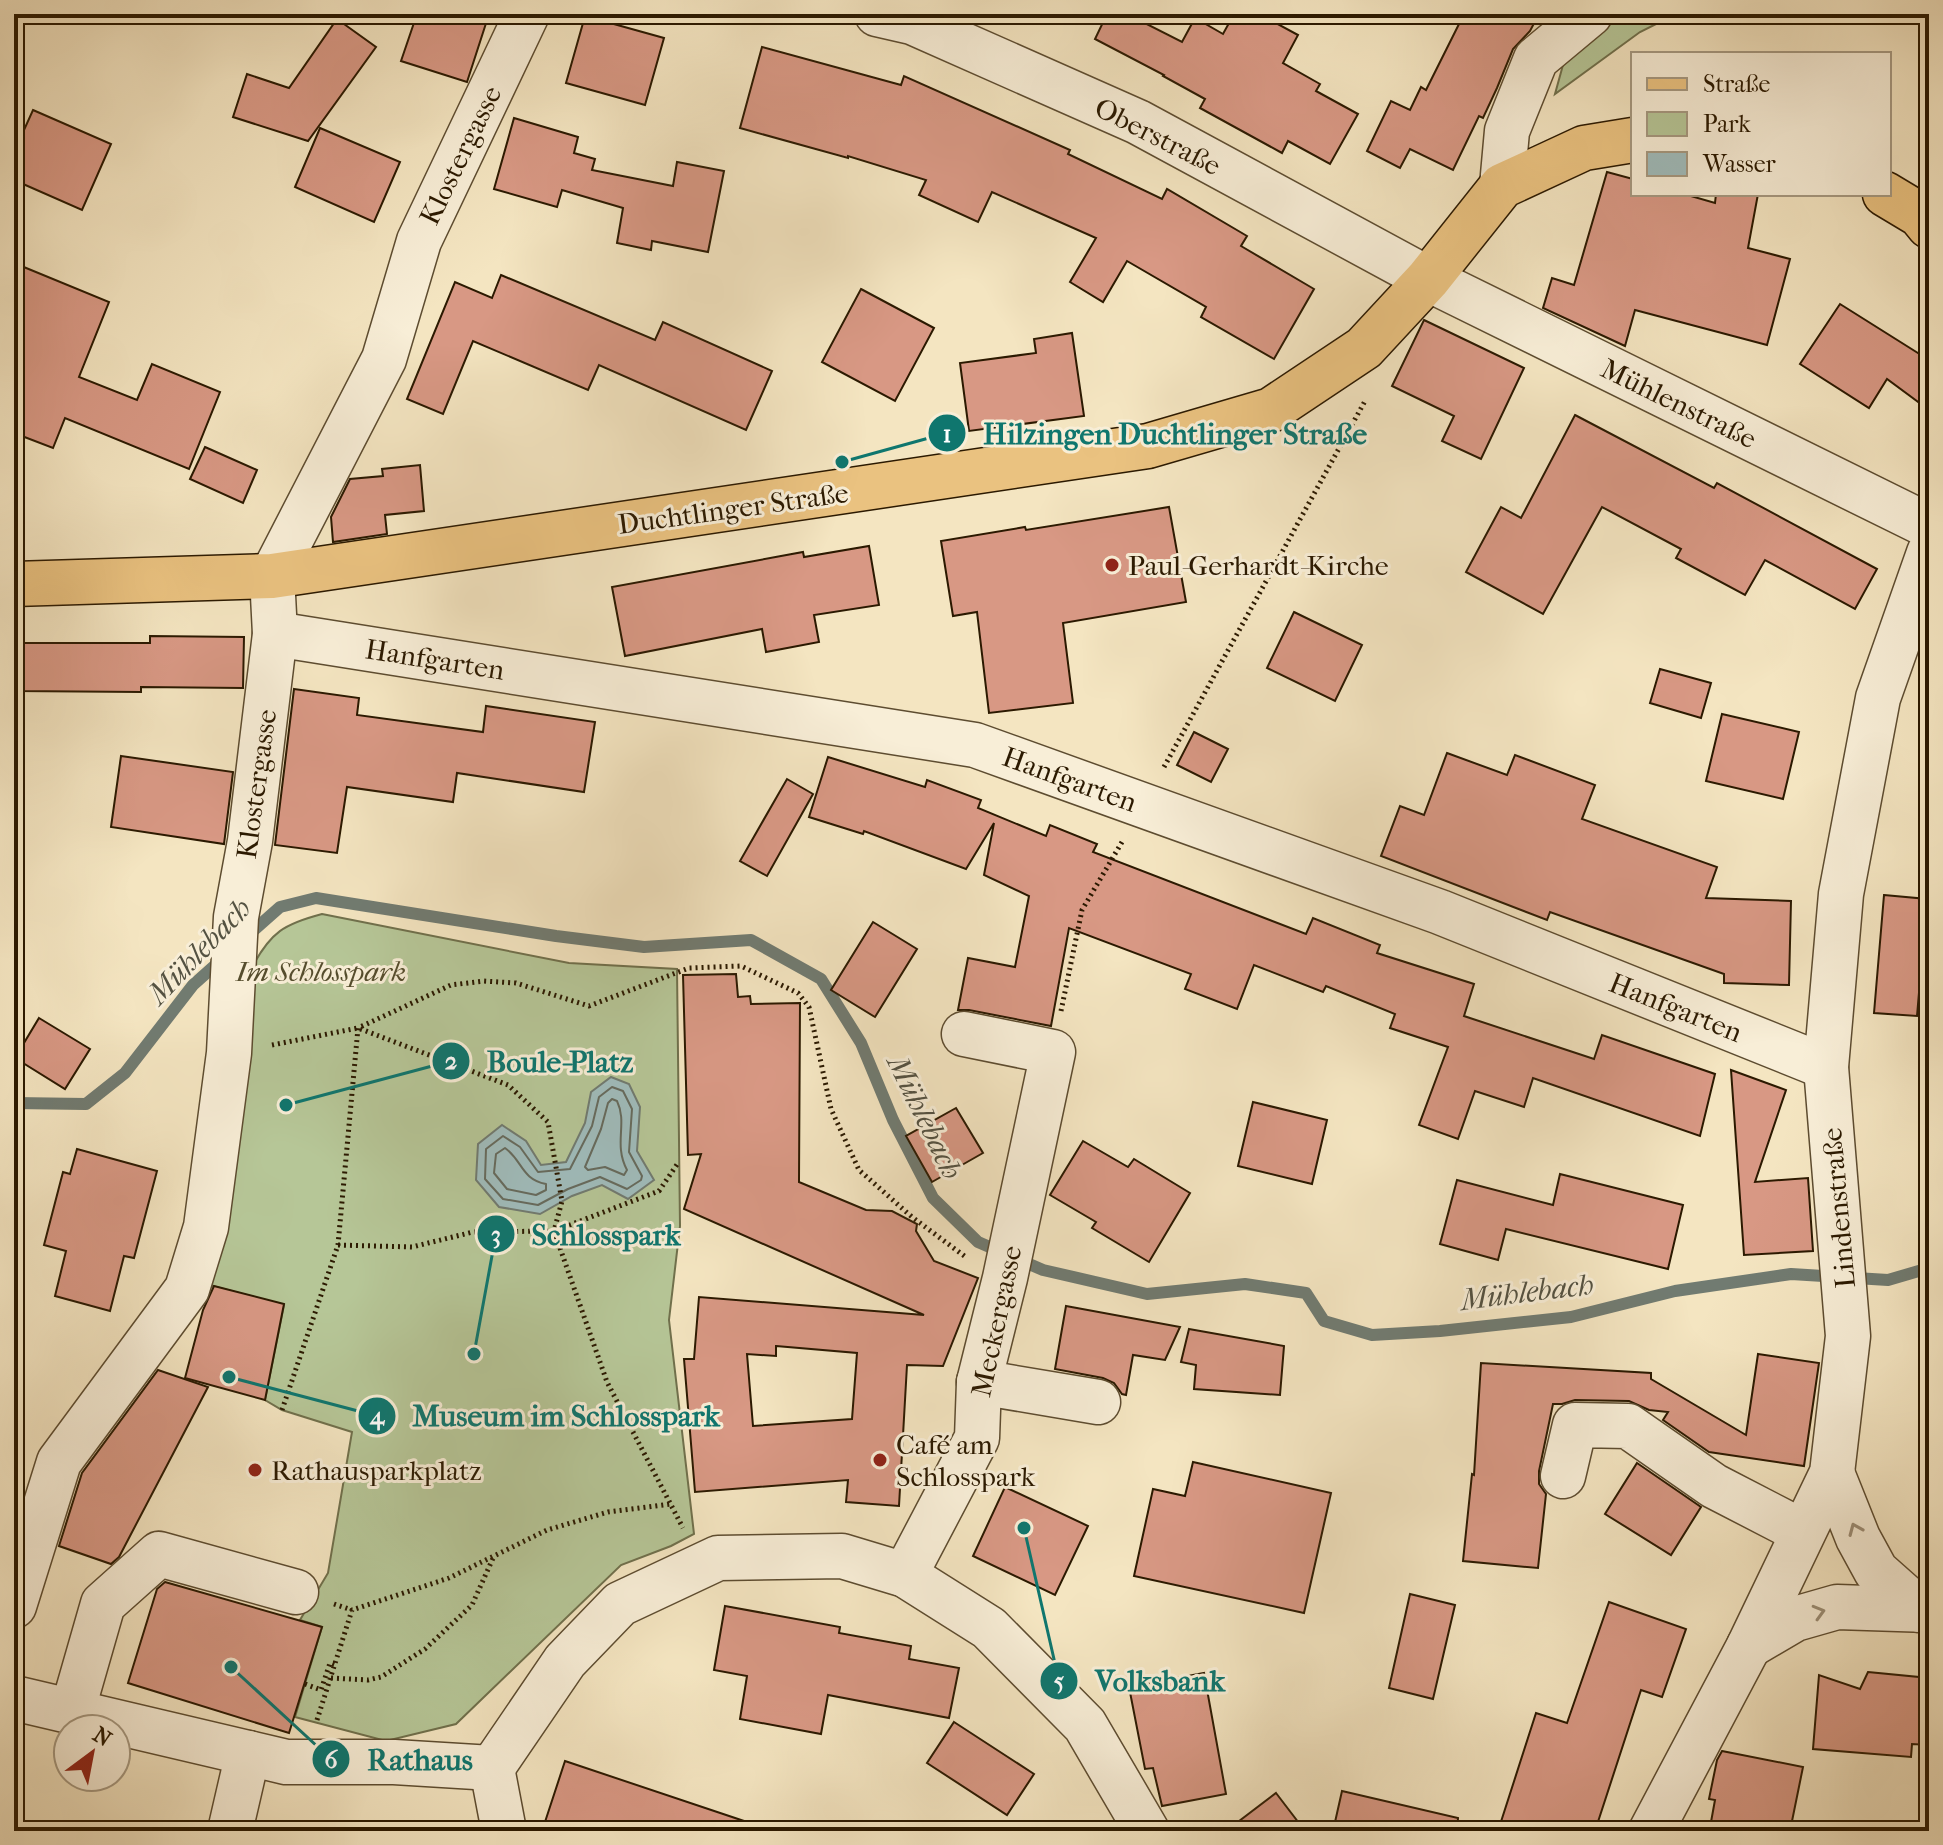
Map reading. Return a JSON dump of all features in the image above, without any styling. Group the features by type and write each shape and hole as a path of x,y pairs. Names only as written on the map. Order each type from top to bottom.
{"main road":[{"name":"Duchtlinger Straße","path":"14,584 272,576 1148,446 1271,410 1364,348 1428,279 1502,186 1584,148 1631,140"},
{"path":"1888,196 1920,215 1929,226"}],"street":[{"name":"Klostergasse","path":"14,1606 59,1462 187,1289 206,1227 229,1053 236,917 250,841 275,634 272,576 384,359 419,241 527,14"},
{"name":"Oberstraße","path":"877,14 912,22 1138,122 1428,279"},
{"path":"1502,186 1507,131 1536,59 1590,14"},
{"name":"Mühlenstraße","path":"1428,279 1929,526"},
{"name":"Lindenstraße","path":"1651,1831 1749,1646 1832,1473 1848,1336 1826,1067 1841,894 1878,698 1929,553"},
{"name":"Hanfgarten","path":"275,634 975,745 1440,912 1826,1067"},
{"path":"964,1034 1053,1052"},
{"name":"Meckergasse","path":"905,1575 977,1438 979,1382 1053,1052"},
{"path":"979,1382 1098,1402"},
{"path":"1563,1476 1575,1425 1628,1426 1714,1486 1803,1532"},
{"path":"1832,1473 1858,1538 1876,1571 1924,1610"},
{"path":"72,1712 103,1604 159,1554 296,1592"},
{"path":"504,1831 492,1768 565,1661 620,1604 718,1558 842,1556 905,1575 989,1628 1085,1725 1147,1831"},
{"path":"1749,1646 1795,1619 1837,1607 1924,1610"},
{"path":"14,1698 286,1762 394,1762 492,1768"},
{"path":"230,1831 248,1753"}],"path":[{"path":"1053,1052 1082,910 1143,806 1376,382 1364,348"},
{"path":"229,1053 358,1028 451,985 484,981 516,983 589,1006 689,968 741,966 798,993 809,1007 831,1109 859,1170 912,1217 975,1264 1004,1280"},
{"path":"358,1028 508,1085 548,1122 562,1201 554,1231 607,1382 701,1565"},
{"path":"282,1410 338,1245 358,1028"},
{"path":"338,1245 412,1247 473,1232 554,1231 659,1191 678,1163"},
{"path":"324,1696 352,1610 449,1578 562,1525 608,1512 671,1504"},
{"path":"331,1678 368,1680 381,1677 425,1649 472,1605 494,1556"},
{"path":"305,1684 321,1690 330,1663 335,1665"}],"green space":[{"path":"1585,14 1676,14 1640,32 1555,94 1566,54"},
{"name":"Im Schlosspark","path":"322,914 569,963 677,969 680,1226 669,1320 694,1534 621,1565 456,1724 386,1741 295,1717 322,1627 300,1620 328,1573 352,1432 282,1410 265,1400 284,1305 209,1285 252,967 272,937 288,926"}],"water":[{"path":"611,1077 629,1084 640,1107 637,1151 654,1180 628,1199 602,1185 572,1196 540,1214 499,1207 476,1180 478,1144 502,1125 526,1141 541,1165 566,1162 585,1123 591,1092"}],"building":[{"path":"417,14 489,14 467,82 401,61"},
{"path":"1107,14 1127,14 1182,42 1195,18 1223,34 1234,14 1259,14 1298,35 1283,63 1320,84 1316,91 1358,114 1330,164 1288,141 1282,153 1200,108 1205,99 1095,39"},
{"path":"1464,14 1539,14 1530,31 1513,49 1483,118 1479,116 1453,170 1410,149 1400,168 1367,151 1391,101 1410,110 1421,87 1426,90"},
{"path":"585,16 664,38 645,105 566,83"},
{"path":"337,19 376,47 308,141 233,117 247,74 289,88"},
{"path":"762,47 901,85 904,76 1070,150 1068,154 1162,199 1167,189 1247,236 1241,246 1314,289 1274,359 1201,317 1206,307 1127,261 1103,302 1070,282 1096,238 992,192 978,222 919,195 926,180 740,128"},
{"path":"33,110 111,144 82,210 14,180 14,152"},
{"path":"514,118 578,137 574,153 595,159 592,170 673,186 677,162 724,171 708,252 652,241 651,250 617,243 623,208 562,190 557,207 494,189"},
{"path":"320,128 400,162 374,222 295,187"},
{"path":"1607,172 1631,178 1631,196 1691,196 1715,203 1716,196 1758,196 1748,248 1790,259 1767,345 1635,310 1625,346 1543,308 1552,278 1574,285"},
{"path":"14,263 109,302 79,377 137,400 152,364 220,392 189,469 65,418 53,448 14,433"},
{"path":"501,275 655,340 663,322 772,371 746,430 599,365 588,390 473,341 443,414 407,399 455,282 492,298"},
{"path":"861,289 934,328 895,401 822,362"},
{"path":"1840,304 1929,360 1929,410 1887,379 1869,408 1800,364"},
{"path":"1424,320 1524,368 1481,459 1442,441 1454,416 1392,386"},
{"path":"1072,333 1084,416 969,431 960,363 1036,353 1034,339"},
{"path":"1575,415 1714,488 1717,483 1877,569 1855,609 1765,560 1745,595 1676,558 1681,549 1602,507 1543,614 1466,572 1501,507 1521,518"},
{"path":"205,447 257,470 243,503 190,479"},
{"path":"420,465 424,511 385,515 387,534 333,542 331,517 350,479 383,476 382,469"},
{"path":"1169,507 1186,602 1063,623 1073,703 989,713 977,612 953,616 941,541"},
{"path":"869,546 879,605 814,615 819,642 766,652 762,629 625,656 612,587 803,552 804,557"},
{"path":"1294,612 1362,645 1335,701 1267,668"},
{"path":"150,636 244,637 243,688 141,687 141,692 14,691 14,643 150,643"},
{"path":"1660,669 1711,683 1701,718 1650,703"},
{"path":"294,689 359,698 357,715 483,732 486,706 595,722 584,792 457,773 453,802 347,787 337,853 275,845"},
{"path":"1722,714 1799,732 1783,799 1706,781"},
{"path":"1194,732 1228,749 1211,782 1177,765"},
{"path":"1447,753 1507,775 1515,755 1595,785 1582,819 1717,867 1706,898 1791,901 1789,985 1724,983 1724,974 1550,912 1547,920 1381,856 1400,806 1424,815"},
{"path":"121,756 233,772 224,844 111,827"},
{"path":"828,757 925,787 927,780 981,800 978,808 1046,836 1050,825 1097,844 1093,852 1306,934 1313,918 1380,945 1377,953 1474,984 1464,1016 1594,1059 1602,1035 1715,1074 1700,1136 1533,1078 1524,1107 1475,1091 1458,1139 1419,1125 1448,1047 1390,1028 1395,1014 1326,986 1323,992 1254,965 1237,1009 1185,989 1191,974 1069,928 1051,1026 958,1010 968,958 1015,967 1029,896 984,875 994,823 966,869 864,831 863,834 809,817"},
{"path":"787,779 813,794 767,876 740,861"},
{"path":"1884,895 1927,899 1917,1016 1874,1013"},
{"path":"873,922 917,949 875,1017 831,990"},
{"path":"736,974 738,997 750,996 751,1004 800,1003 799,1182 866,1210 892,1211 917,1224 916,1231 934,1261 978,1278 943,1366 907,1365 899,1506 846,1502 848,1480 695,1492 684,1359 694,1359 699,1297 924,1315 684,1209 701,1154 688,1155 683,975","holes":["776,1346 857,1353 852,1419 753,1426 747,1354 776,1356"]},
{"path":"39,1018 90,1049 65,1089 15,1058"},
{"path":"1731,1070 1786,1090 1755,1182 1808,1178 1813,1251 1744,1255"},
{"path":"1253,1102 1327,1120 1312,1184 1238,1166"},
{"path":"956,1108 983,1153 932,1182 906,1136"},
{"path":"1083,1141 1128,1167 1134,1159 1190,1193 1149,1262 1092,1228 1096,1222 1050,1195"},
{"path":"77,1149 157,1171 134,1258 124,1256 110,1311 55,1296 66,1251 44,1245 63,1172 70,1174"},
{"path":"1560,1174 1683,1205 1668,1269 1506,1229 1498,1260 1440,1244 1457,1180 1553,1205"},
{"path":"214,1286 284,1304 265,1400 185,1378 203,1310"},
{"path":"1066,1306 1180,1327 1165,1360 1133,1355 1126,1395 1114,1383 1103,1378 1055,1369"},
{"path":"1189,1329 1284,1346 1280,1395 1194,1389 1196,1365 1181,1362"},
{"path":"1758,1354 1819,1363 1804,1466 1709,1452 1663,1420 1668,1412 1649,1410 1629,1401 1575,1400 1553,1404 1539,1471 1539,1484 1546,1494 1538,1568 1463,1561 1474,1475 1481,1363 1651,1373 1651,1379 1746,1435"},
{"path":"158,1370 208,1387 119,1557 111,1564 59,1546 82,1473"},
{"path":"1193,1462 1331,1493 1304,1613 1134,1576 1153,1489 1185,1496"},
{"path":"1637,1463 1701,1507 1671,1555 1605,1514"},
{"path":"1005,1487 1088,1526 1055,1595 973,1556"},
{"path":"165,1582 322,1627 289,1733 128,1683 157,1589"},
{"path":"1410,1594 1455,1605 1433,1699 1389,1688"},
{"path":"1609,1602 1686,1629 1662,1697 1641,1690 1595,1831 1498,1831 1536,1713 1567,1723"},
{"path":"725,1606 840,1627 839,1633 911,1646 909,1659 959,1668 949,1718 828,1695 821,1734 740,1719 747,1676 714,1670"},
{"path":"1868,1672 1929,1678 1929,1745 1912,1744 1911,1757 1813,1749 1819,1675 1860,1689"},
{"path":"1204,1673 1226,1794 1162,1806 1153,1768 1145,1769 1129,1687"},
{"path":"954,1722 1034,1774 1007,1815 927,1763"},
{"path":"1722,1751 1803,1767 1790,1831 1756,1831 1711,1822 1715,1800 1709,1799 1717,1760"},
{"path":"565,1761 756,1825 755,1831 562,1831 544,1825"},
{"path":"1342,1791 1458,1818 1457,1831 1333,1831"},
{"path":"1276,1793 1305,1831 1226,1831"}],"waterway":[{"name":"Mühlebach","path":"246,937 280,907 316,898 644,947 751,940 821,979 861,1043 893,1120 933,1198 978,1242 1043,1270 1147,1294 1245,1284 1306,1293 1324,1321 1372,1335 1571,1317 1675,1291 1791,1274 1888,1280 1929,1268"},
{"name":"Mühlebach","path":"14,1103 86,1104 125,1073 193,985 221,960"}],"place":[{"name":"Hilzingen Duchtlinger Straße","path":"842,462"},
{"name":"Paul-Gerhardt-Kirche","path":"1112,565"},
{"name":"Boule-Platz","path":"286,1105"},
{"name":"Schlosspark","path":"474,1354"},
{"name":"Museum im Schlosspark","path":"229,1377"},
{"name":"Café am Schlosspark","path":"880,1460"},
{"name":"Rathausparkplatz","path":"255,1470"},
{"name":"Volksbank","path":"1024,1528"},
{"name":"Rathaus","path":"231,1667"}]}
